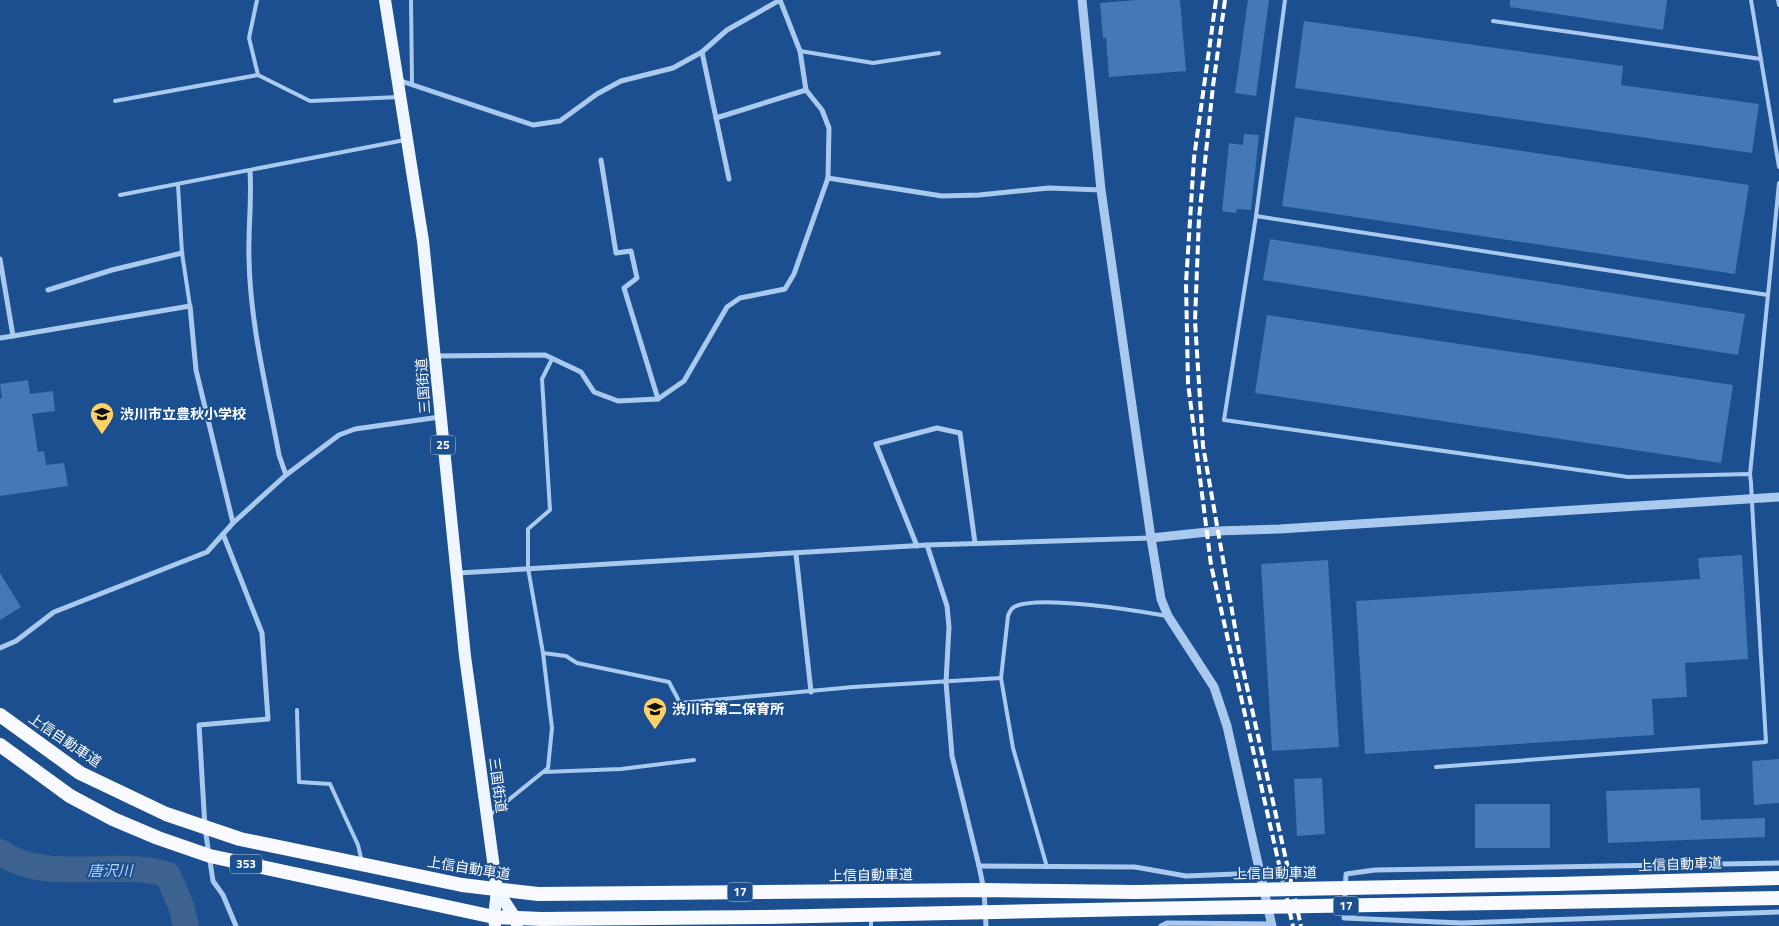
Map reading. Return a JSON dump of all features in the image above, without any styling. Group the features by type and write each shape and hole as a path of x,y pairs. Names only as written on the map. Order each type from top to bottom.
{"highway":[{"name":"上信自動車道","path":"0,715 80,773 166,814 205,828 240,839 362,866 497,890 548,894 984,890 1136,892 1779,878"},
{"name":"353","path":"0,745 70,796 140,830 210,856 494,922 516,922"},
{"name":"17","path":"516,922 985,919 1135,909 1779,898"}],"main road":[{"name":"三国街道","path":"384,0 424,241 465,656 497,890"},
{"name":"25","path":"494,922 497,890"},
{"name":"25","path":"497,890 516,922"}],"street":[{"path":"397,80 533,125 560,121 597,94 621,81 673,68 702,52 727,30 780,0 800,51 806,90 822,110 829,128 828,178 794,274 785,289 740,298 728,307 684,381 658,399 618,401 594,392 581,372 545,355 436,356"},
{"path":"1082,0 1101,190 1161,599 1168,616 1214,687 1227,726 1272,925 1167,924 1161,926"},
{"path":"702,52 729,179"},
{"path":"716,118 806,90"},
{"path":"601,160 616,253 631,250 637,278 624,288 658,399"},
{"path":"250,171 252,200 249,258 254,311 279,455 286,475"},
{"path":"828,178 942,196 980,196 1049,188 1101,190"},
{"path":"48,290 112,270 182,253"},
{"path":"0,259 13,336"},
{"path":"0,338 190,306 196,370 233,523"},
{"path":"0,648 16,641 54,612 207,552 233,523 286,475 339,434 355,429 440,417"},
{"path":"917,546 876,444 938,428 960,433 975,543"},
{"path":"458,573 975,543 1151,538 1217,530 1290,528 1779,498"},
{"path":"223,534 262,633 268,718 199,725 205,828 213,881 223,895 236,926"},
{"path":"927,546 947,606 949,627 946,682 952,756 984,890 985,919"},
{"path":"796,554 811,692"},
{"path":"1779,862 1375,870 1346,874 1344,918 1462,923 1779,912"},
{"path":"979,866 1136,867 1186,876 1261,873"}],"lane":[{"path":"257,0 249,38 258,75"},
{"path":"411,0 412,84"},
{"path":"1285,0 1256,216 1224,420 1628,477 1750,474"},
{"path":"1752,0 1779,167"},
{"path":"1778,0 1779,5"},
{"path":"1493,21 1762,59"},
{"path":"800,51 873,63 939,53"},
{"path":"115,101 258,75 310,101 400,97"},
{"path":"120,195 407,140"},
{"path":"1436,767 1766,742 1750,474 1779,183"},
{"path":"178,185 182,253 190,306"},
{"path":"1256,216 1768,295"},
{"path":"487,817 548,768 552,728 543,653 528,568 528,529 550,510 542,379 552,359"},
{"path":"1046,867 1013,748 1001,678 1008,616 1013,608 1024,603 1100,605 1168,616"},
{"path":"543,653 566,656 577,663 669,682 680,703 853,687 1001,678"},
{"path":"297,710 299,782 330,784 358,845 362,866"},
{"path":"544,772 621,769 694,760"}],"building":[{"path":"1137,0 1180,0 1186,71 1109,77 1106,38 1103,38 1100,3"},
{"path":"1248,0 1269,0 1256,96 1235,93"},
{"path":"1510,0 1667,0 1663,30 1510,7"},
{"path":"1304,21 1623,66 1621,85 1759,104 1752,153 1295,88"},
{"path":"1295,117 1749,185 1735,274 1282,206"},
{"path":"1244,134 1259,135 1251,210 1237,209 1236,213 1222,211 1229,143 1243,145"},
{"path":"1270,239 1745,314 1738,355 1263,280"},
{"path":"1267,315 1733,385 1721,463 1255,393"},
{"path":"28,380 30,394 53,391 55,411 32,414 38,452 44,451 46,465 64,463 68,486 0,496 0,398 2,398 0,384"},
{"path":"1742,555 1748,659 1685,663 1687,697 1652,699 1654,735 1365,754 1356,601 1700,579 1698,558"},
{"path":"1328,560 1339,747 1272,751 1261,564"},
{"path":"0,573 21,607 0,620"},
{"path":"1779,759 1779,803 1754,805 1752,761"},
{"path":"1322,778 1325,834 1297,836 1294,779"},
{"path":"1700,788 1701,820 1765,818 1765,837 1608,843 1606,791"},
{"path":"1475,804 1550,804 1550,848 1475,848"}],"waterway":[{"name":"唐沢川","path":"0,852 18,862 38,867 149,870 168,875 181,906 186,926"}],"railway":[{"path":"1216,0 1194,158 1186,283 1188,383 1211,565 1293,926"},
{"path":"1225,0 1213,86 1199,218 1195,321 1203,446 1240,656 1301,926"}],"place":[{"name":"渋川市立豊秋小学校","path":"102,435"},
{"name":"渋川市第二保育所","path":"655,730"}]}
